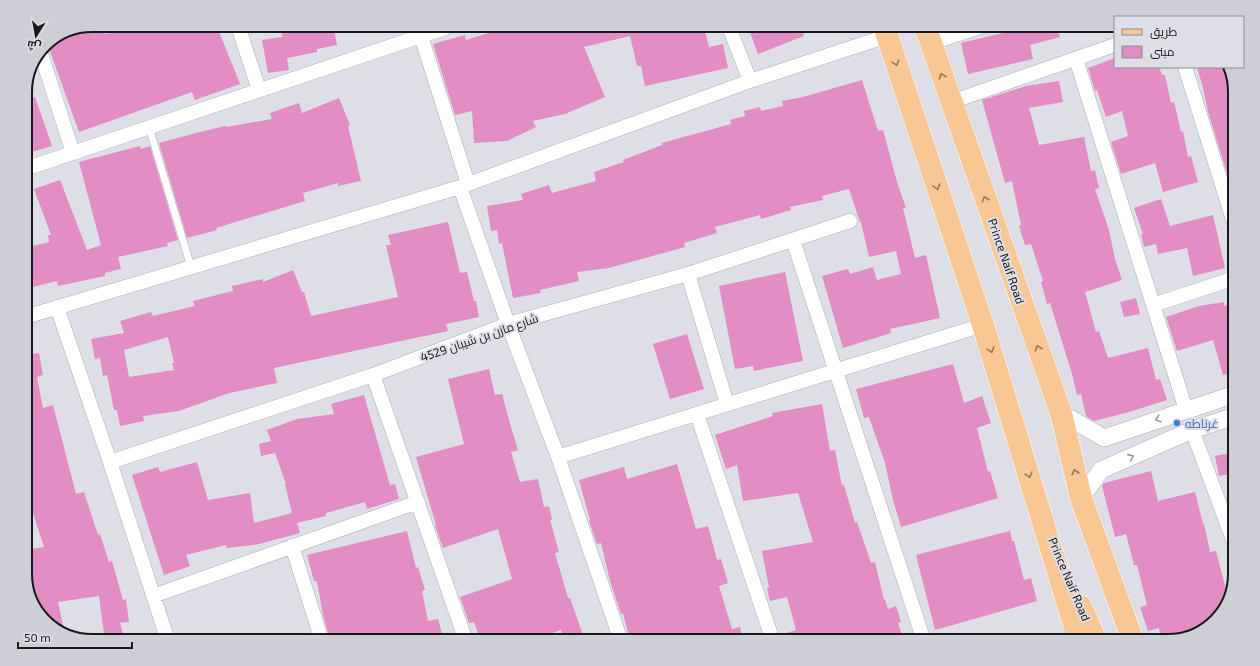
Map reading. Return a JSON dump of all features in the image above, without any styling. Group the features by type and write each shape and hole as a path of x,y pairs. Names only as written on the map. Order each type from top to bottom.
{"main road":[{"name":"Prince Naif Road","path":"886,32 983,325 1077,634"},
{"name":"Prince Naif Road","path":"928,35 1061,413 1115,634"},
{"name":"Prince Naif Road","path":"1035,496 1093,634"},
{"name":"Prince Naif Road","path":"1081,498 1130,634"}],"street":[{"path":"240,32 259,90"},
{"path":"32,167 433,32"},
{"path":"731,32 750,81"},
{"path":"32,315 464,185 883,32"},
{"path":"928,35 946,32"},
{"path":"421,36 464,185 508,324 558,457 619,634"},
{"path":"951,102 1114,45"},
{"path":"42,58 73,153"},
{"path":"1076,59 1186,410"},
{"path":"1185,68 1228,204"},
{"name":"شارع مازن بن شيبان 4529","path":"110,462 373,375 508,324 688,274 850,221"},
{"path":"793,240 922,634"},
{"path":"688,274 727,404"},
{"path":"1153,305 1228,280"},
{"path":"57,307 110,462 166,634"},
{"path":"558,457 983,325"},
{"path":"373,375 464,634"},
{"path":"1061,413 1104,438 1228,396"},
{"path":"697,414 771,634"},
{"path":"1081,498 1101,470 1192,430 1228,418"},
{"path":"1192,430 1228,526"},
{"path":"153,596 418,502"},
{"path":"292,546 320,634"}],"lane":[{"path":"149,127 191,267"}],"building":[{"path":"104,32 105,34 112,32 219,32 240,84 195,100 192,92 79,132 52,56 56,56 56,45 69,37 80,33"},
{"path":"281,32 335,32 337,45 317,49 317,52 287,58 289,70 268,73 262,40 282,37"},
{"path":"492,32 705,32 709,47 723,44 728,68 645,86 641,66 637,66 630,36 584,47 605,97 565,114 533,121 536,127 507,141 474,143 472,111 455,115 433,44 465,35 466,40"},
{"path":"750,32 803,32 804,36 758,54"},
{"path":"1058,32 1060,37 1030,45 1033,59 968,74 961,43 1003,33"},
{"path":"1114,58 1114,68 1159,68 1162,75 1165,75 1171,103 1174,102 1181,132 1183,131 1188,157 1191,156 1198,182 1163,192 1155,163 1121,174 1111,142 1128,136 1122,111 1106,117 1097,90 1095,91 1088,68"},
{"path":"1197,68 1223,68 1228,88 1228,176 1208,112"},
{"path":"862,80 878,131 883,130 897,182 906,208 903,208 915,258 926,255 940,318 890,329 891,333 843,348 822,276 848,269 850,274 873,267 877,280 901,274 896,251 869,257 861,222 849,189 822,196 823,200 790,207 791,210 761,219 760,215 715,227 717,233 684,243 685,247 609,268 577,272 579,281 540,290 541,293 513,298 502,243 499,244 497,230 491,231 487,206 523,200 521,194 549,185 552,193 596,181 594,172 624,162 623,160 662,145 662,143 731,124 730,120 745,116 744,111 760,107 761,111 783,106 782,101 803,97"},
{"path":"1059,81 1063,102 1029,108 1039,145 1084,137 1091,171 1095,170 1099,188 1095,189 1109,230 1115,259 1122,280 1085,292 1096,332 1099,331 1108,358 1148,348 1156,380 1160,379 1167,400 1094,421 1086,416 1081,394 1077,395 1050,303 1047,304 1041,282 1043,281 1031,244 1025,245 1019,226 1021,225 1012,181 1005,183 982,100 1026,86"},
{"path":"35,97 52,146 32,152 32,98"},
{"path":"339,98 350,125 348,126 361,181 338,186 338,183 303,193 305,201 216,228 217,230 187,238 159,143 225,126 272,119 270,113 299,103 302,113"},
{"path":"140,146 141,149 150,146 178,240 167,243 168,246 118,257 121,269 105,273 105,276 58,286 57,281 32,287 32,246 49,242 48,235 51,235 34,189 60,180 87,250 101,245 79,162"},
{"path":"1161,199 1170,226 1213,215 1225,268 1193,276 1187,248 1158,254 1156,244 1144,247 1141,234 1143,234 1134,208"},
{"path":"448,222 460,273 467,272 474,301 476,301 479,317 446,324 448,331 274,368 277,383 229,393 179,411 143,416 144,421 120,426 117,410 114,410 107,375 103,376 100,358 95,359 91,339 124,333 120,321 151,312 153,316 195,306 193,301 233,291 232,286 263,279 263,282 293,270 302,292 304,292 311,316 398,297 386,245 391,245 388,235","holes":["168,337 174,363 172,363 174,370 129,377 124,350"]},
{"path":"785,272 803,361 754,371 753,366 735,369 719,286"},
{"path":"1136,298 1140,314 1124,317 1120,302"},
{"path":"1224,302 1224,306 1228,305 1228,374 1223,375 1213,340 1177,351 1166,317 1199,306"},
{"path":"687,334 704,389 670,399 653,344"},
{"path":"32,350 33,354 39,353 43,375 37,377 43,408 53,405 76,494 84,492 98,535 100,534 109,562 112,561 123,600 126,599 129,622 120,623 123,634 104,634 99,596 58,602 63,626 47,613 42,607 35,593 32,578 32,549 44,547 32,510"},
{"path":"953,364 964,403 982,396 991,423 977,428 988,472 990,471 998,498 901,527 893,500 885,463 869,417 864,418 856,389"},
{"path":"489,369 495,395 502,394 518,450 511,452 520,482 538,479 544,507 549,506 552,520 550,520 559,552 555,553 568,598 570,598 583,634 562,634 561,630 549,634 478,634 474,622 469,623 460,597 512,579 498,529 443,548 435,526 436,525 416,457 464,444 448,379"},
{"path":"364,395 390,485 395,484 399,499 367,509 365,502 326,513 326,516 297,523 300,533 259,544 227,548 226,545 186,555 190,566 164,575 132,475 158,467 160,472 197,462 208,500 250,493 254,523 292,513 286,484 275,453 261,456 259,444 271,441 267,430 297,419 334,414 331,404"},
{"path":"822,404 830,451 835,450 842,486 844,485 855,523 857,522 871,563 875,562 884,600 885,599 888,609 896,606 901,622 898,623 902,634 783,634 796,630 787,597 770,601 762,551 813,542 798,493 743,501 737,465 726,469 715,435 773,416 772,413"},
{"path":"1228,453 1228,474 1219,476 1215,456"},
{"path":"677,464 696,529 708,526 717,560 721,559 728,583 719,586 732,629 740,627 742,634 628,634 623,613 621,614 610,581 601,543 597,544 589,521 590,520 579,480 624,467 627,479"},
{"path":"1151,471 1158,501 1195,492 1210,552 1216,551 1226,589 1218,607 1201,624 1183,632 1176,633 1160,634 1159,628 1148,631 1140,607 1147,605 1137,565 1134,565 1126,534 1115,537 1102,486 1104,483"},
{"path":"407,531 416,568 418,567 425,590 422,591 428,621 438,619 442,634 328,634 317,581 314,581 307,555"},
{"path":"1010,531 1024,580 1031,578 1037,601 935,630 916,555"}],"place":[{"name":"غرناطه","path":"1177,423"}]}
